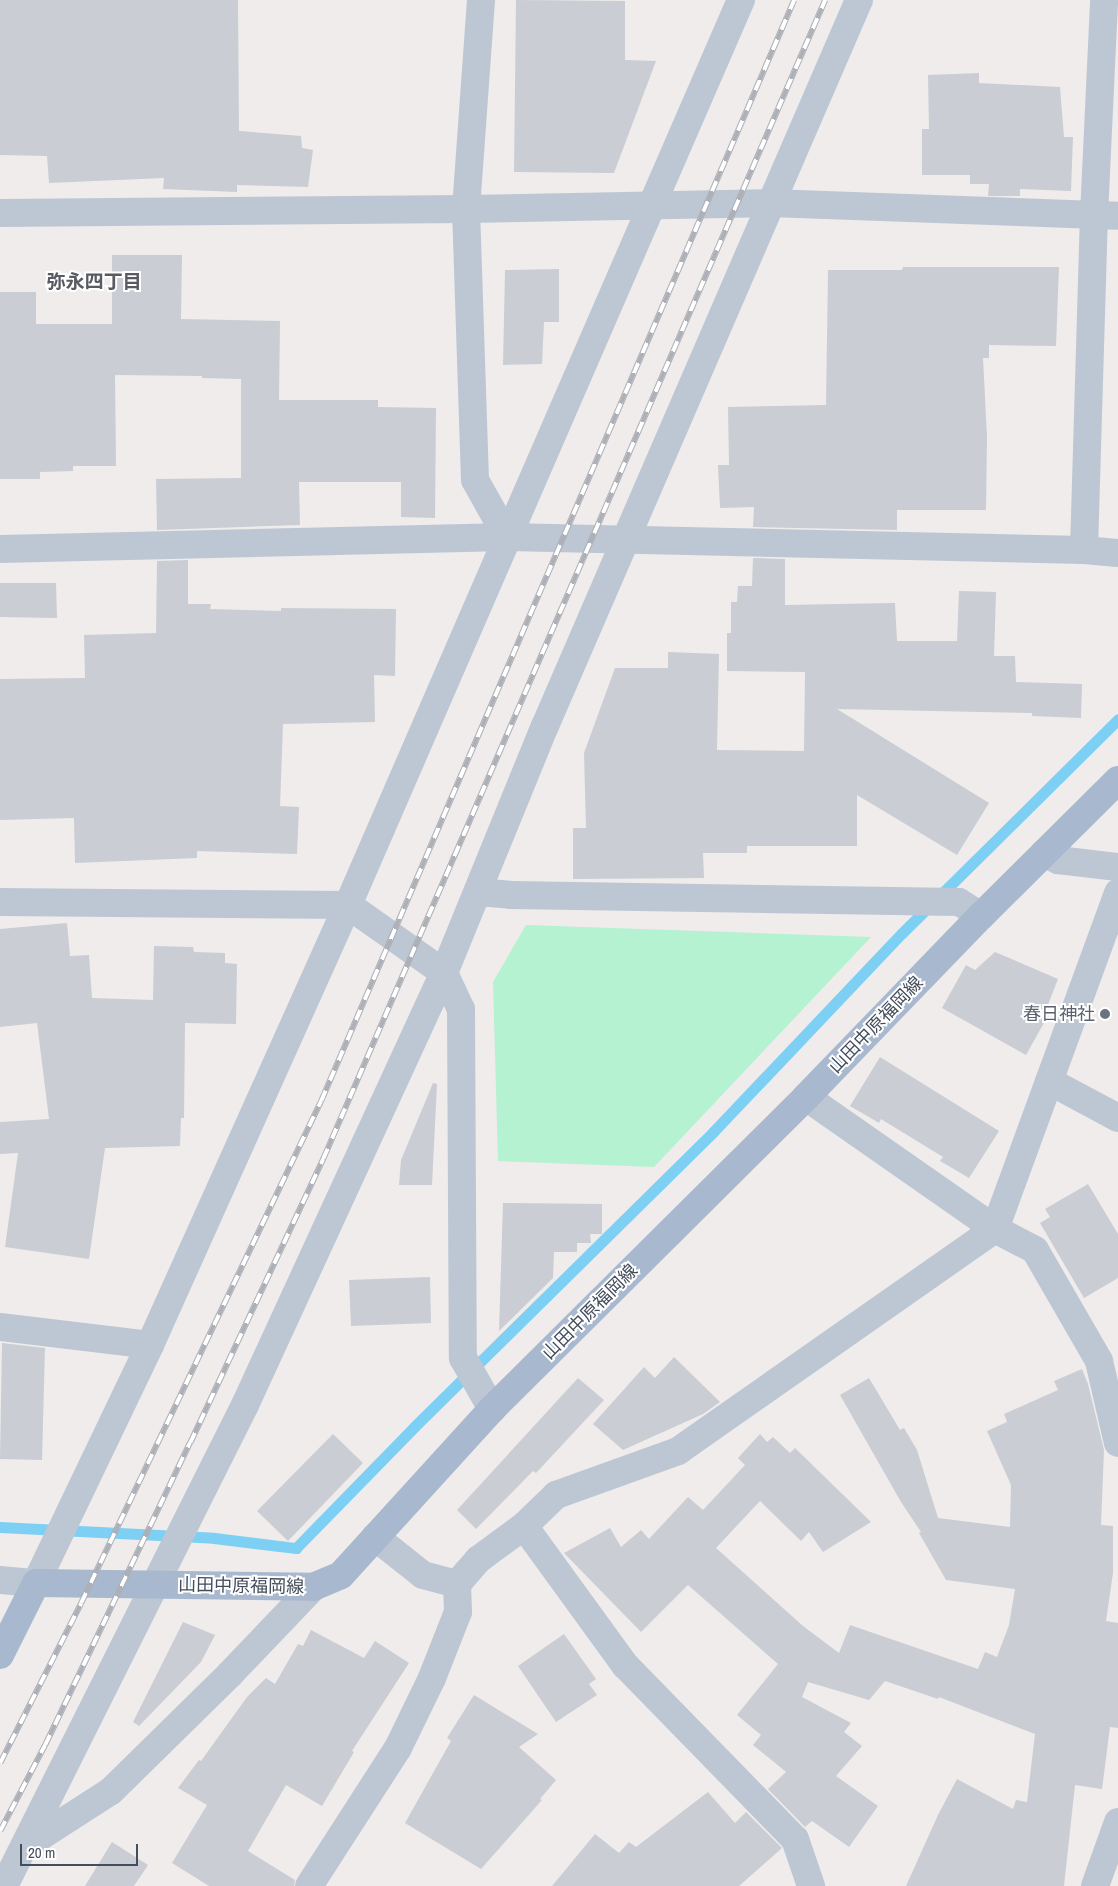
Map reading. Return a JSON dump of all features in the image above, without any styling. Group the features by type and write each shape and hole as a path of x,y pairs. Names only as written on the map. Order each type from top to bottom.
{"main road":[{"name":"山田中原福岡線","path":"36,1583 313,1587 341,1575 492,1409 806,1097 970,909 1044,852 1118,780"},
{"path":"0,1655 36,1583"}],"street":[{"path":"481,0 466,208 475,480 507,536"},
{"path":"0,1580 36,1583 150,1345 348,905 741,0"},
{"path":"4,1886 245,1405 444,973 545,726 858,0"},
{"path":"1084,550 1106,216 1104,0"},
{"path":"0,212 651,206 770,203 1106,216"},
{"path":"0,549 507,536 1084,550 1118,553"},
{"path":"1044,852 1058,860 1118,867"},
{"path":"478,892 511,895 908,901 970,909"},
{"path":"309,1886 398,1748 432,1678 458,1612 457,1584 479,1559 524,1526 556,1495 678,1451 995,1229 1118,893"},
{"path":"0,902 348,905 444,973 461,1009 463,1358 492,1409"},
{"path":"1049,1081 1118,1118"},
{"path":"806,1097 995,1229 1036,1250 1109,1357 1118,1443"},
{"path":"0,1327 150,1345"},
{"path":"524,1526 625,1664 795,1838 811,1886"},
{"path":"375,1538 423,1575 457,1584"},
{"path":"24,1847 111,1791 230,1674 313,1587"},
{"path":"1095,1886 1118,1822"}],"green space":[{"path":"526,925 871,937 654,1167 498,1161 493,982"}],"building":[{"path":"0,0 238,0 239,131 301,136 302,148 313,150 308,187 237,185 237,192 163,189 164,178 49,183 47,156 0,155"},
{"path":"516,0 625,1 625,60 656,61 614,173 514,172"},
{"path":"979,73 979,83 1060,87 1064,137 1073,137 1071,191 1020,189 1020,196 988,196 989,184 970,184 970,175 922,175 922,129 929,129 928,75"},
{"path":"112,255 182,255 181,319 280,321 279,400 378,400 378,407 436,408 435,518 401,517 401,482 299,482 300,525 157,530 156,479 241,478 241,379 202,378 202,376 115,375 116,466 73,466 73,471 40,472 40,479 0,479 0,292 36,292 36,324 112,324"},
{"path":"903,267 1059,267 1056,346 989,345 989,358 983,358 987,437 986,510 897,510 897,530 753,527 754,507 720,508 718,465 729,465 728,407 826,405 828,270 902,270"},
{"path":"559,269 559,322 544,322 542,364 503,365 505,270"},
{"path":"753,558 785,559 785,605 895,603 897,641 957,641 959,591 996,592 994,656 1015,656 1016,682 1082,684 1081,718 1032,716 1032,713 837,709 989,803 957,855 857,795 857,846 747,846 747,853 703,853 704,878 573,879 573,828 586,828 584,753 615,668 668,668 668,652 719,654 717,750 804,751 805,672 727,671 727,633 731,633 731,602 737,602 738,586 752,586"},
{"path":"188,560 188,604 211,604 210,609 281,611 281,608 396,609 395,676 374,675 375,722 283,724 280,806 299,807 297,854 197,851 197,858 75,863 74,818 0,820 0,679 85,678 84,635 156,633 157,561"},
{"path":"0,583 56,583 57,618 0,617"},
{"path":"67,923 70,956 89,955 92,998 153,1000 154,946 193,947 194,952 225,953 225,963 237,964 236,1024 185,1023 184,1118 181,1118 180,1146 105,1148 89,1259 5,1247 18,1153 0,1154 0,1122 49,1119 37,1023 0,1027 0,929"},
{"path":"995,952 1058,979 1046,1010 1050,1012 1026,1055 942,1008 966,965 975,970"},
{"path":"880,1057 999,1131 969,1178 940,1161 943,1157 881,1119 879,1123 850,1106"},
{"path":"433,1083 437,1084 432,1185 399,1185 401,1160"},
{"path":"1088,1184 1118,1234 1118,1278 1084,1298 1040,1223 1050,1217 1045,1209"},
{"path":"503,1203 602,1204 602,1234 590,1234 591,1243 577,1243 577,1252 554,1252 553,1278 499,1331"},
{"path":"430,1277 431,1323 351,1326 349,1280"},
{"path":"2,1343 45,1348 42,1460 0,1459"},
{"path":"674,1357 720,1402 703,1414 623,1450 593,1424 644,1367 655,1378"},
{"path":"1082,1369 1088,1384 1104,1450 1101,1525 1113,1526 1113,1573 1106,1621 1118,1623 1118,1728 1110,1727 1102,1789 1075,1785 1064,1886 906,1886 938,1815 957,1779 1013,1809 1016,1800 1027,1802 1035,1734 939,1697 938,1699 885,1681 869,1700 808,1682 802,1697 851,1723 844,1732 862,1746 836,1776 878,1806 849,1847 812,1821 805,1827 768,1789 786,1772 753,1745 761,1735 737,1715 778,1664 688,1585 641,1632 564,1553 610,1528 621,1547 641,1530 649,1539 688,1497 703,1510 745,1465 738,1458 760,1434 767,1442 773,1437 790,1453 795,1448 871,1522 823,1552 809,1532 801,1541 760,1501 716,1548 803,1626 839,1653 850,1625 978,1669 985,1652 997,1657 1009,1625 1015,1589 946,1580 919,1533 921,1532 901,1502 840,1395 869,1378 900,1430 904,1428 917,1450 938,1518 1010,1527 1011,1485 987,1431 1007,1422 1004,1414 1058,1390 1054,1381"},
{"path":"578,1378 604,1400 536,1473 533,1471 476,1529 457,1510"},
{"path":"333,1434 363,1463 288,1541 257,1511"},
{"path":"183,1622 215,1635 201,1662 139,1726 133,1722"},
{"path":"311,1630 364,1658 375,1641 409,1663 352,1751 354,1752 322,1806 286,1785 248,1851 295,1880 294,1886 209,1886 172,1863 207,1805 178,1788 199,1760 201,1761 247,1697 266,1678 275,1684 298,1644 303,1646"},
{"path":"564,1634 596,1679 589,1684 597,1695 556,1722 518,1666"},
{"path":"474,1695 538,1734 519,1747 556,1780 540,1799 542,1800 481,1869 405,1823 451,1741 447,1738"},
{"path":"708,1792 735,1823 746,1812 782,1848 739,1886 552,1886 595,1834 619,1853 629,1842 636,1847"},
{"path":"112,1842 148,1865 134,1886 85,1886"}],"waterway":[{"path":"0,1527 214,1538 296,1548 414,1427 713,1132 902,933 1118,719"}],"railway":[{"path":"0,1763 81,1603 321,1101 794,0"},
{"path":"0,1831 45,1745 190,1443 323,1159 825,0"}],"place":[{"name":"春日神社","path":"1105,1014"}],"district":[{"name":"弥永四丁目","path":"94,282"}]}
